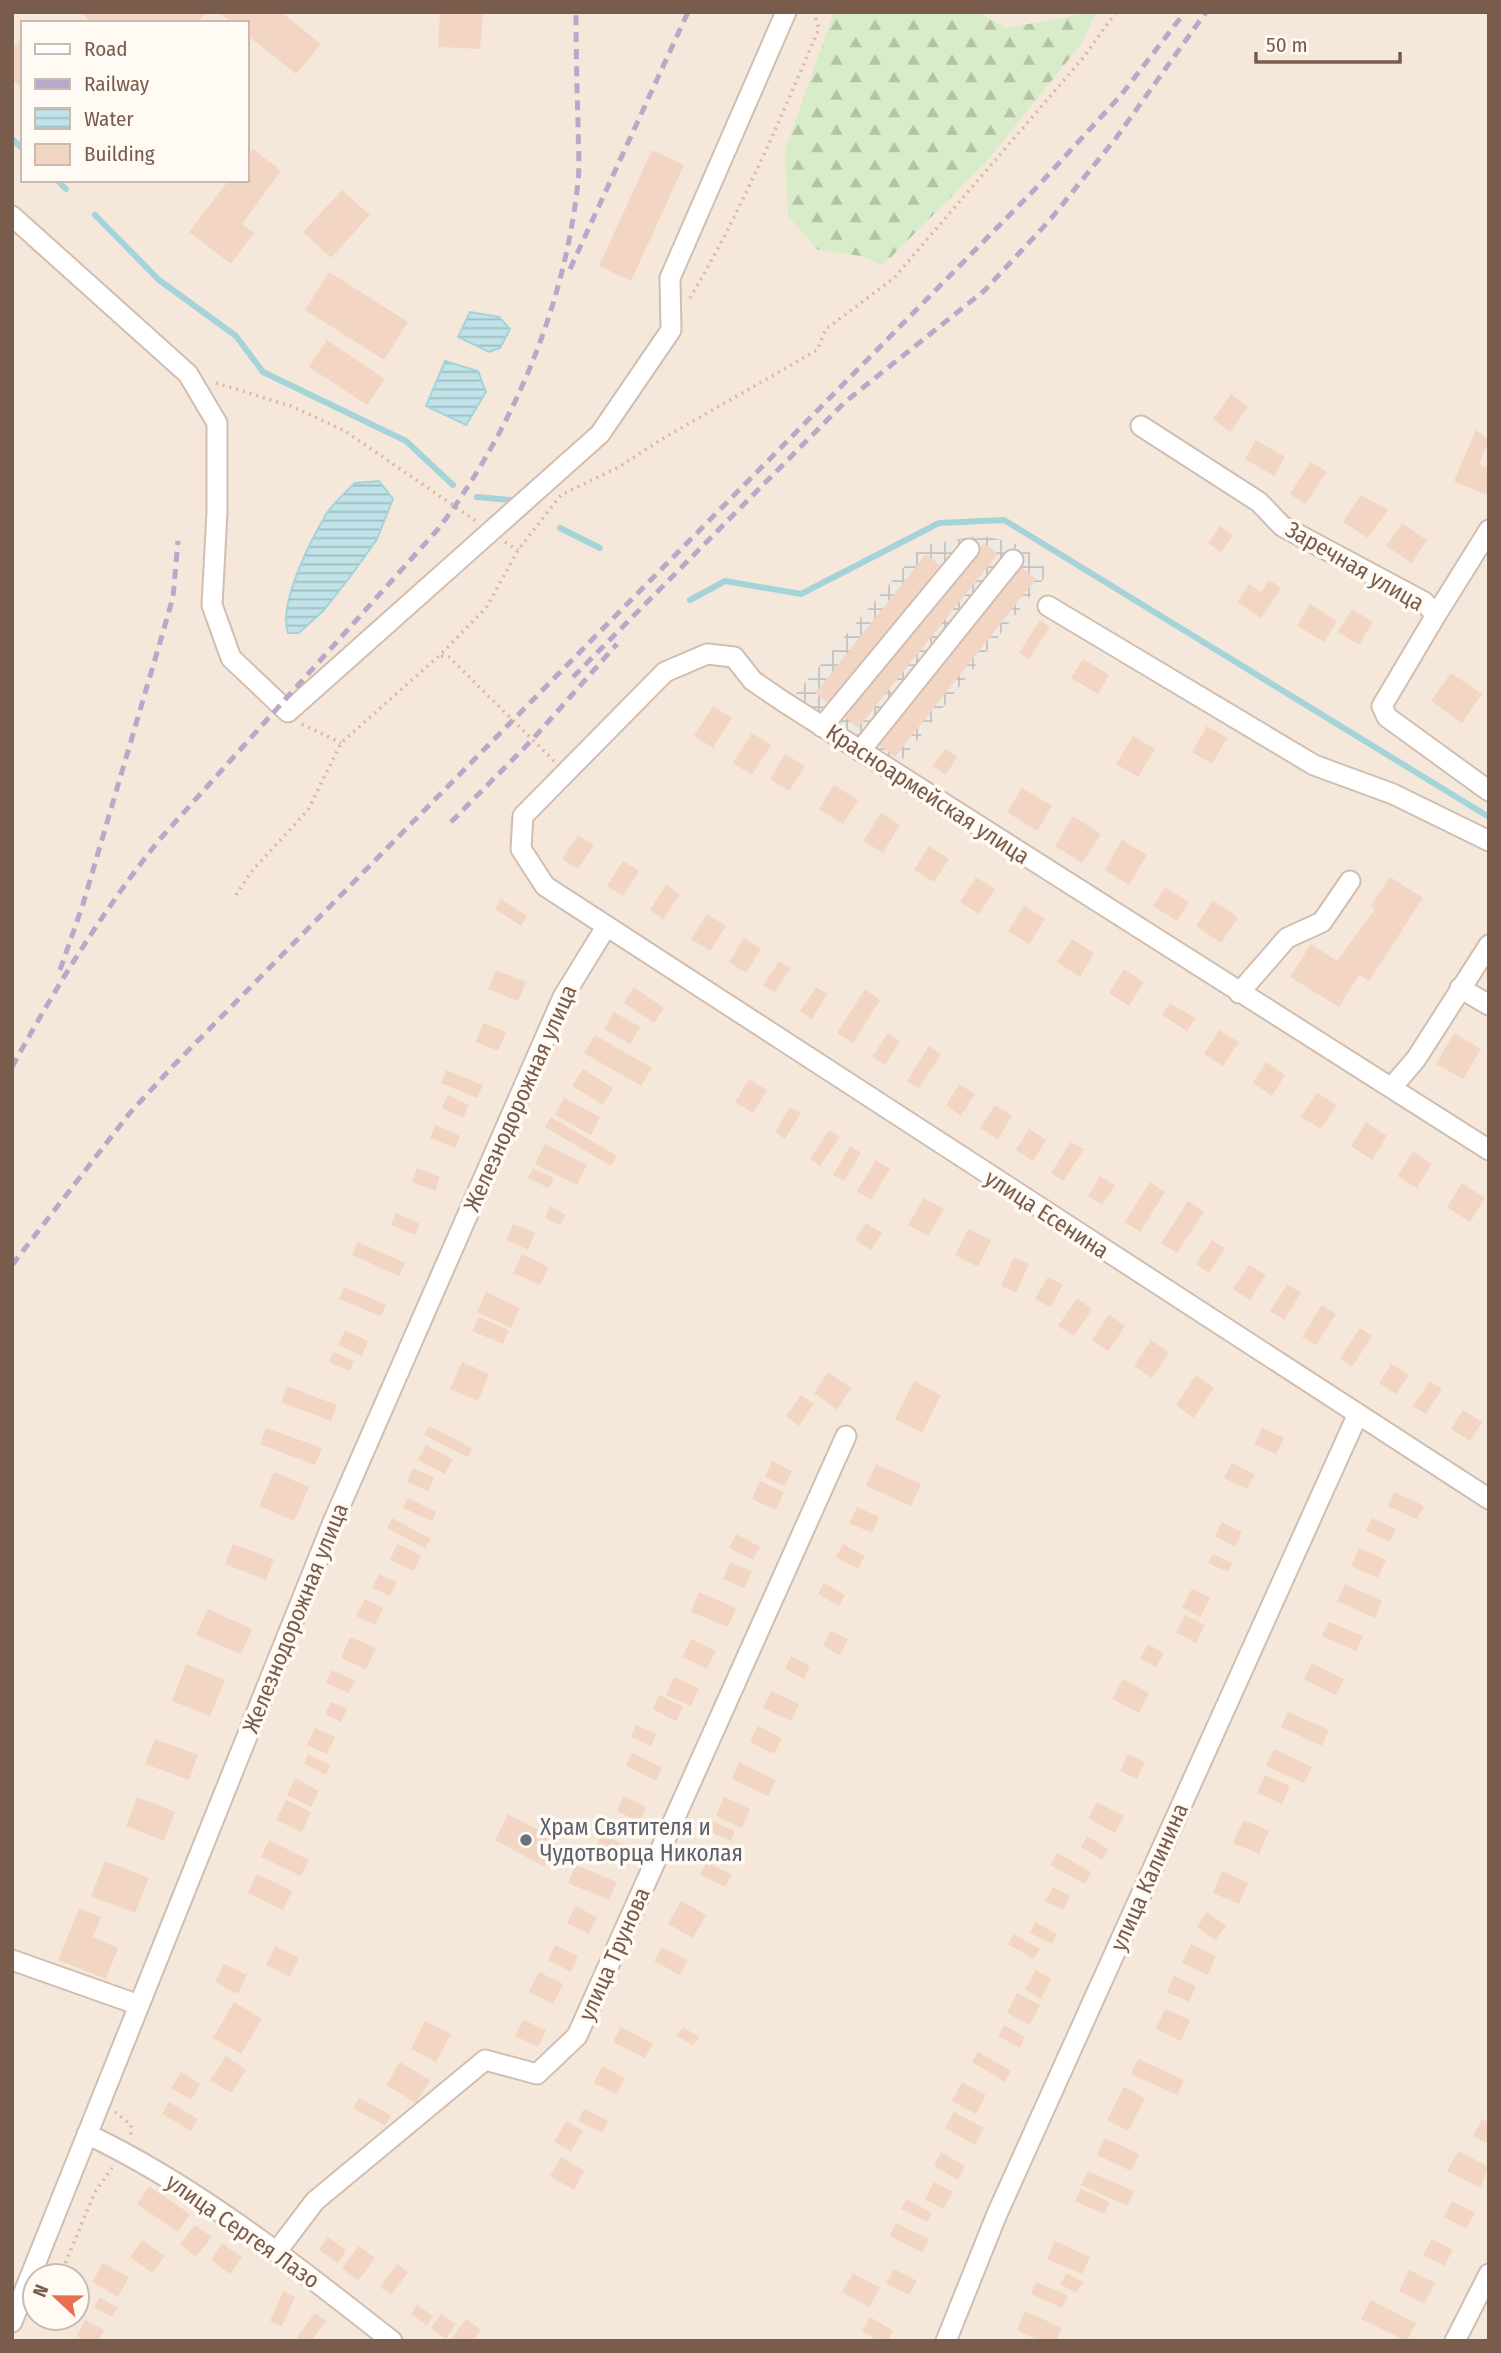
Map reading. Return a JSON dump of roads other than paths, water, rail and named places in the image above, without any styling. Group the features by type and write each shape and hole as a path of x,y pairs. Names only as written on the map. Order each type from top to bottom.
{"street":[{"path":"12,216 188,374 217,422 217,512 212,605 232,658 288,712 380,627 492,532 600,434 671,330 670,278 786,12"},
{"name":"Заречная улица","path":"1141,426 1259,502 1282,526 1424,602 1436,615 1382,706 1387,718 1489,791"},
{"path":"1436,615 1489,530"},
{"path":"822,727 969,549"},
{"path":"860,751 1013,560"},
{"path":"1048,606 1314,765 1394,793 1489,841"},
{"name":"Красноармейская улица","path":"606,927 545,887 521,849 523,816 665,672 707,654 734,657 753,681 822,727 1489,1150"},
{"path":"1239,993 1287,938 1322,922 1350,881"},
{"name":"улица Есенина","path":"606,927 1357,1416 1489,1499"},
{"name":"Железнодорожная улица","path":"12,2322 332,1522 563,997 606,927"},
{"path":"1392,1087 1416,1059 1489,945"},
{"path":"1460,988 1489,1006"},
{"name":"улица Калинина","path":"946,2341 997,2214 1357,1416"},
{"name":"улица Трунова","path":"277,2251 315,2201 485,2060 537,2074 577,2036 846,1437"},
{"path":"12,1960 139,2005"},
{"name":"улица Сергея Лазо","path":"87,2134 124,2152 277,2251 392,2341"},
{"path":"1455,2341 1489,2274"}],"water":[{"path":"470,312 499,317 510,329 500,348 489,352 458,337"},
{"path":"445,361 478,371 486,392 466,425 426,406"},
{"path":"379,481 393,499 377,539 324,610 299,633 288,633 287,606 291,590 311,541 325,516 355,483"}],"waterway":[{"path":"12,139 21,147"},
{"path":"59,182 66,189"},
{"path":"95,215 159,280 236,336 263,372 406,441 453,485"},
{"path":"477,497 511,500"},
{"path":"690,600 725,581 801,594 939,523 1004,520 1489,817"},
{"path":"560,528 600,548"}],"railway":[{"path":"12,1067 81,950 139,866 160,839 439,528 490,450 512,408 548,320 571,228 579,168 576,12"},
{"path":"570,269 688,12"},
{"path":"12,1265 129,1114 173,1066 1039,185 1122,94 1185,12"},
{"path":"573,677 845,402 984,291 1049,221 1116,138 1206,12"},
{"path":"60,970 83,904 173,597 178,541"},
{"path":"451,822 532,740 617,644"}],"place":[{"name":"Храм Святителя и Чудотворца Николая","path":"526,1840"}]}
